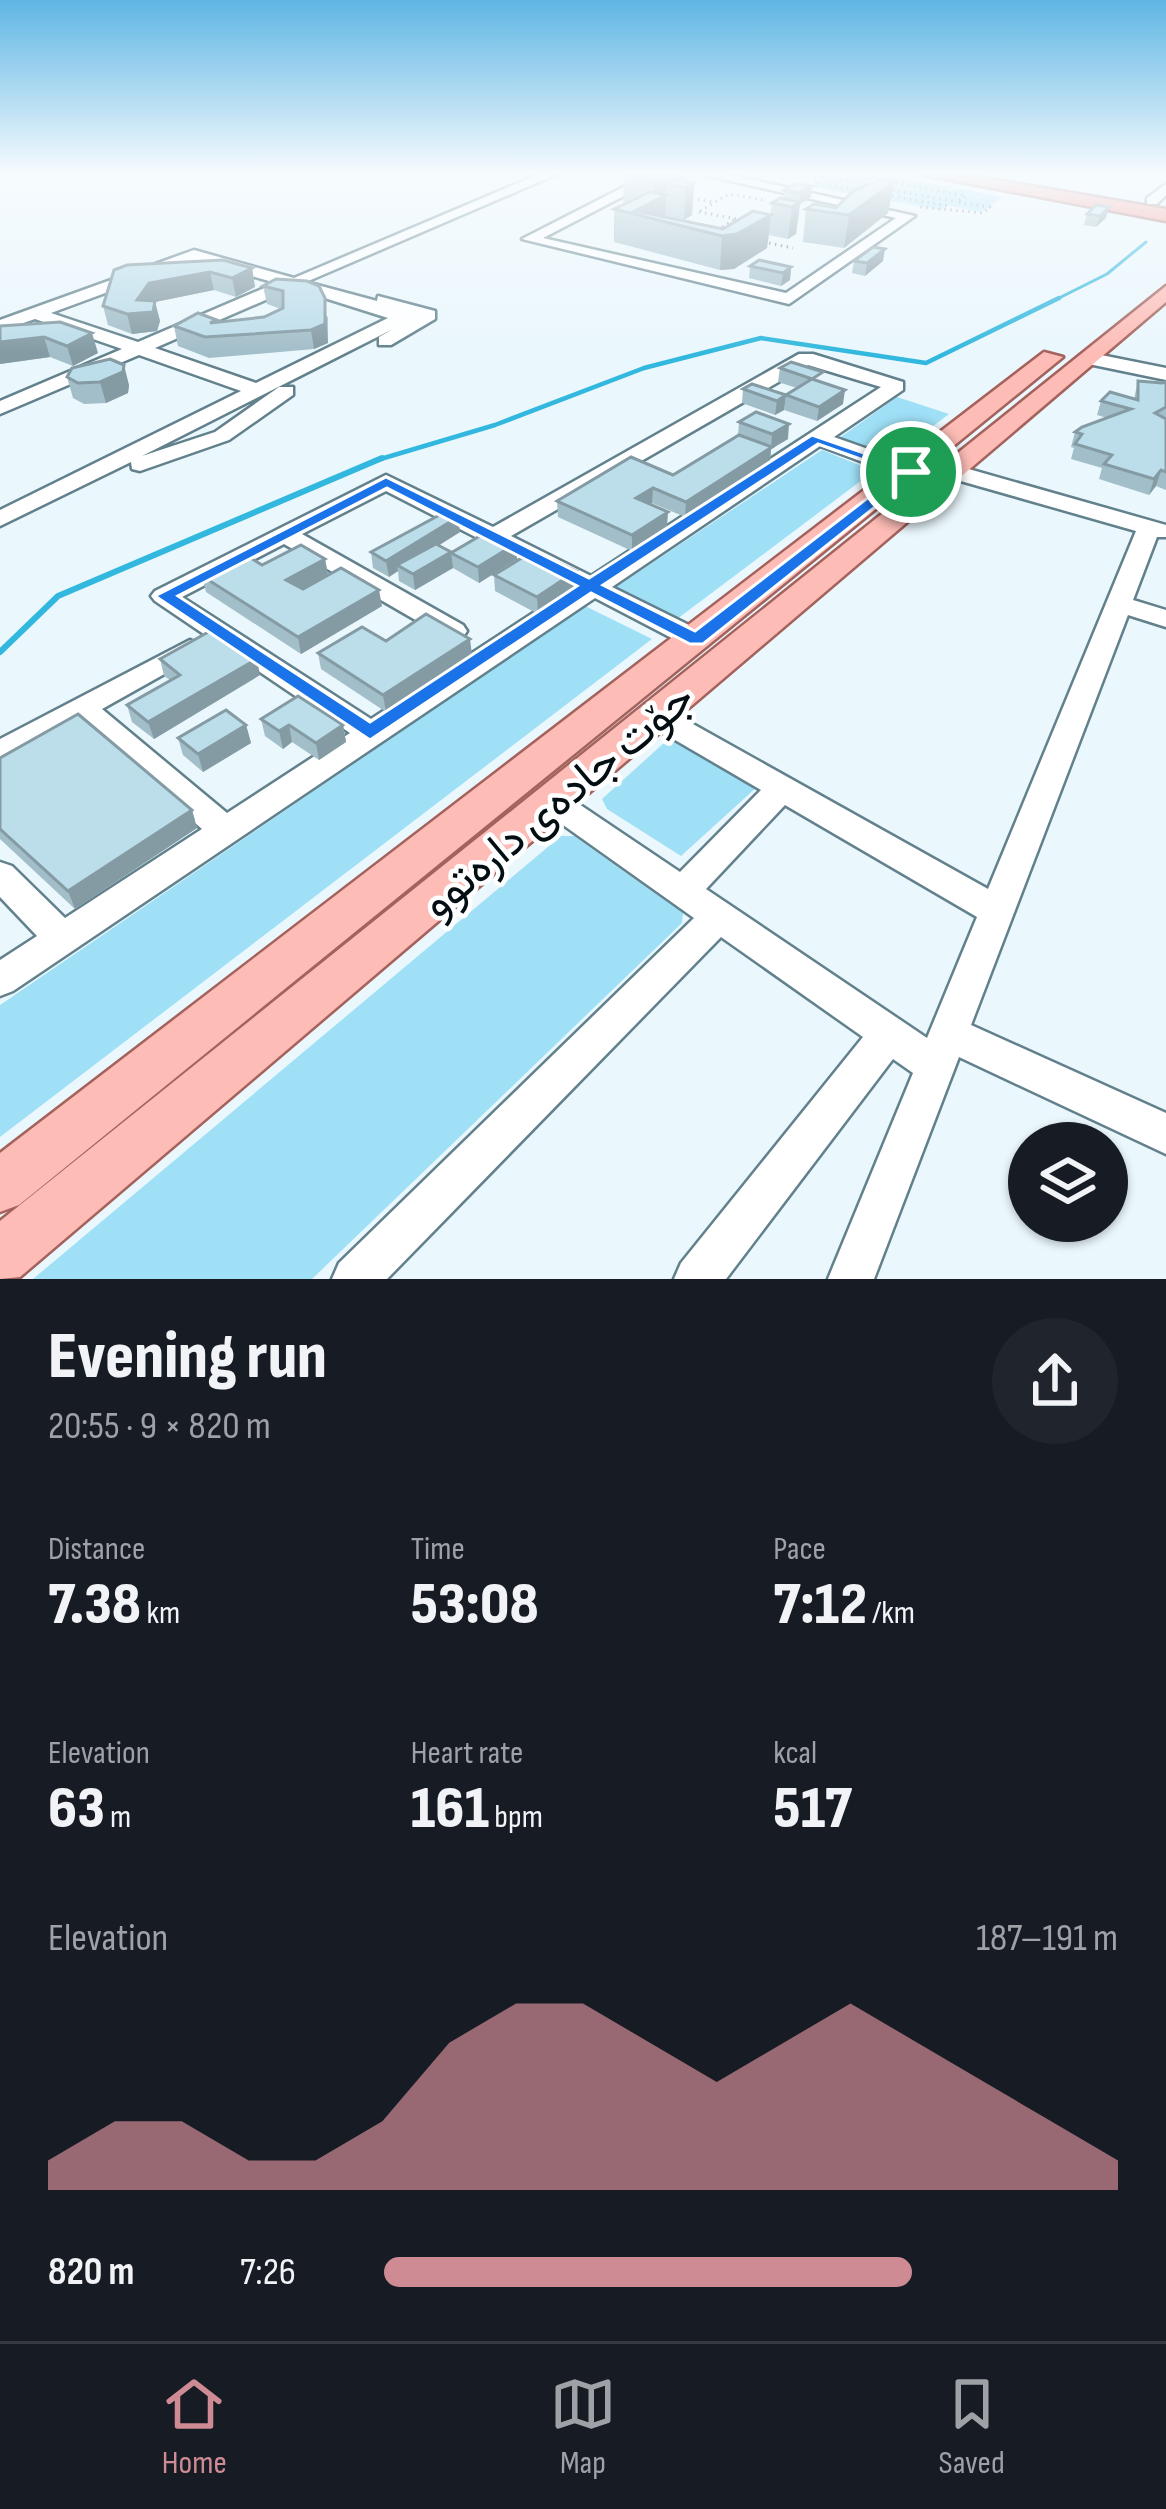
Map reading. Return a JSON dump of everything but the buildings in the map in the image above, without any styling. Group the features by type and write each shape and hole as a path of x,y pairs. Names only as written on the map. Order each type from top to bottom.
{"main road":[{"name":"جۆت جادەی دارەتوو","path":"0,1186 797,562 1165,267"},
{"name":"جۆت جادەی دارەتوو","path":"0,1257 1166,292"},
{"path":"797,562 828,574"}],"street":[{"path":"0,408 407,235"},
{"path":"535,235 528,238 789,299 881,235"},
{"path":"0,519 399,319 392,311 207,251"},
{"path":"0,326 191,256 420,310 428,317 281,393 222,436 126,470 0,535"},
{"path":"35,314 258,390"},
{"path":"1090,355 1159,369"},
{"path":"0,980 489,651 896,386 806,358 496,535"},
{"path":"189,424 222,436"},
{"path":"817,438 911,472"},
{"path":"851,1279 993,909 1118,604 1157,530 952,471"},
{"path":"370,732 164,596 386,482 697,640"},
{"path":"284,534 489,651"},
{"path":"1118,604 1166,619"},
{"path":"0,752 220,632"},
{"path":"81,707 224,829"},
{"path":"656,716 993,909"},
{"path":"683,891 782,788"},
{"path":"554,802 889,1034 1166,1134"},
{"path":"0,875 62,939"},
{"path":"356,1279 719,916"},
{"path":"697,1279 889,1034"}],"path":[{"path":"770,243 793,248"}],"shaded area":[{"path":"897,397 949,414 891,458 838,439"},
{"path":"822,450 874,471 673,622 613,589"},
{"path":"585,606 652,639 0,1137 0,1005"},
{"path":"675,733 758,786 681,856 607,809 602,799"},
{"path":"561,836 574,836 683,913 682,923 312,1279 33,1279"}],"waterway":[{"path":"1059,298 1107,274 1146,242"},
{"path":"377,460 495,425 644,368 761,338 926,363 1059,298"},
{"path":"1053,301 1059,298"},
{"path":"377,460 382,458"},
{"path":"0,652 58,596 377,460"}],"route":[{"path":"911,472 697,640 590,586 496,535 386,482 164,596 370,732 489,651 590,586 817,438 911,472"}]}
